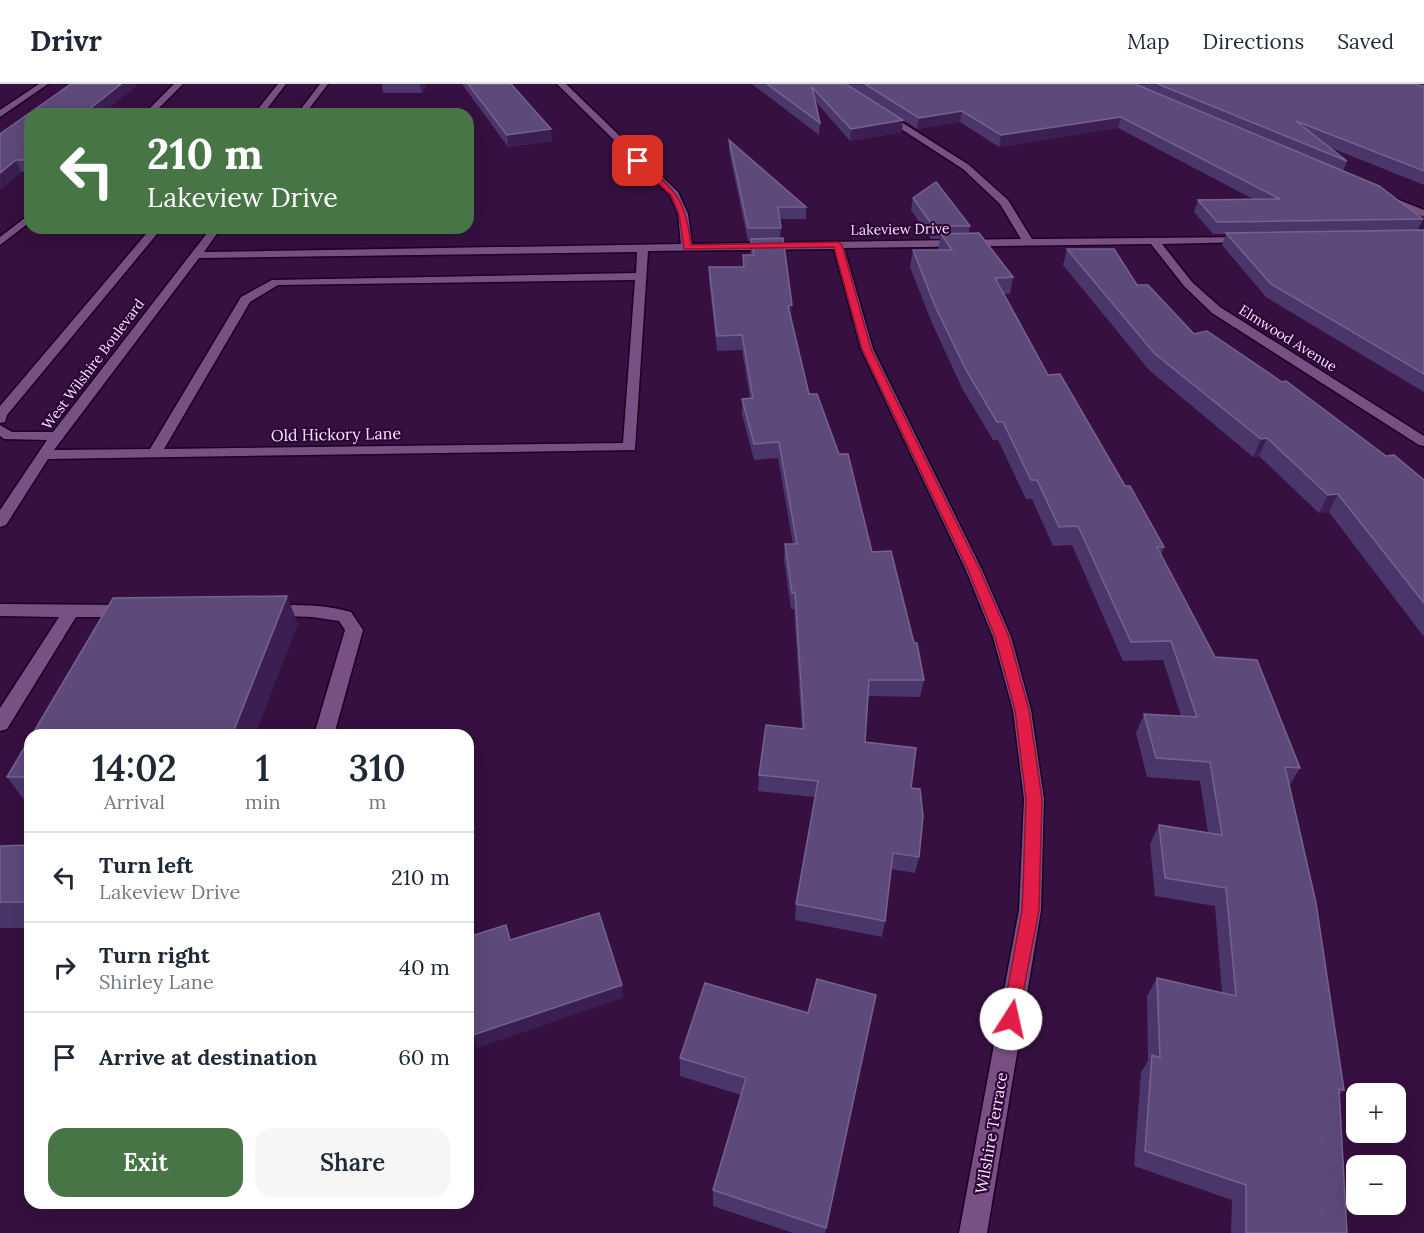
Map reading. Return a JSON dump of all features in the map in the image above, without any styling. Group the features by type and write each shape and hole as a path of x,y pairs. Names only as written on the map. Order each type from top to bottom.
{"street":[{"path":"0,114 44,84"},
{"path":"154,108 179,84"},
{"path":"263,108 282,84"},
{"path":"306,108 324,84"},
{"path":"561,84 674,194 683,214 687,247"},
{"path":"873,108 966,167 1004,202 1029,243"},
{"path":"1376,193 1424,214"},
{"path":"0,242 24,222"},
{"path":"0,419 8,406 152,234"},
{"name":"West Wilshire Boulevard","path":"0,522 43,455 212,234"},
{"name":"Lakeview Drive","path":"196,255 1260,239"},
{"name":"Elmwood Avenue","path":"1154,241 1188,284 1216,310 1262,342 1424,442"},
{"name":"Wilshire Terrace","path":"838,245 867,349 974,570 1002,637 1022,710 1034,799 1030,910 973,1233"},
{"path":"154,454 245,300 276,282 641,276 642,248"},
{"name":"Old Hickory Lane","path":"43,455 630,447 641,276"},
{"path":"3,434 57,436"},
{"path":"0,610 152,611"},
{"path":"0,724 71,611"},
{"path":"255,611 312,611 345,616 354,630 326,729"}],"building":[{"path":"71,84 121,84 91,108 37,108"},
{"path":"468,84 511,84 551,129 507,135"},
{"path":"767,84 846,84 903,120 851,129 812,87 820,123"},
{"path":"865,84 1135,84 1379,186 1423,219 1217,222 1198,200 1280,199 1121,117 1001,135 962,111 919,118"},
{"path":"1158,84 1415,84 1424,87 1424,171 1296,121 1347,161"},
{"path":"24,117 24,160 16,160 0,173 0,134"},
{"path":"729,140 806,207 778,207 781,228 748,228"},
{"path":"936,182 970,226 933,226 913,198"},
{"path":"1424,230 1424,374 1271,284 1226,233"},
{"path":"979,233 1013,277 995,278 1048,375 1060,374 1125,486 1130,486 1164,547 1157,547 1215,657 1257,660 1300,768 1285,767 1316,903 1344,1090 1339,1089 1347,1233 1246,1233 1246,1185 1145,1151 1152,1055 1160,1058 1157,978 1236,996 1226,888 1165,878 1159,825 1222,835 1210,762 1156,758 1144,714 1197,717 1171,641 1131,642 1078,526 1059,527 1037,480 1031,480 1003,422 997,422 966,370 935,306 913,250 952,250 941,234"},
{"path":"783,238 792,305 788,306 809,394 817,394 839,454 848,454 872,552 891,551 914,643 917,643 924,680 869,680 865,742 916,748 911,788 920,789 923,816 919,857 893,853 885,921 796,904 818,781 759,775 766,725 804,729 795,593 792,593 785,544 797,544 779,442 754,444 742,399 753,398 742,335 717,336 709,267 744,267 743,255 754,255 751,239"},
{"path":"1067,249 1114,249 1137,285 1148,285 1194,334 1207,331 1282,382 1286,381 1386,456 1394,455 1424,480 1424,603 1338,494 1328,495 1267,438 1261,439 1154,353"},
{"path":"287,596 234,729 36,729 113,598"},
{"path":"24,748 24,777 7,777"},
{"path":"24,845 24,902 0,902 0,846"},
{"path":"599,913 622,985 474,1035 474,935 506,925 510,940"},
{"path":"817,979 876,995 826,1228 713,1190 746,1078 680,1058 705,983 808,1013"}],"route":[{"path":"638,161 674,194 683,214 687,247 838,245 867,349 974,570 1002,637 1022,710 1034,799 1031,888 1030,910 1011,1019"}]}
